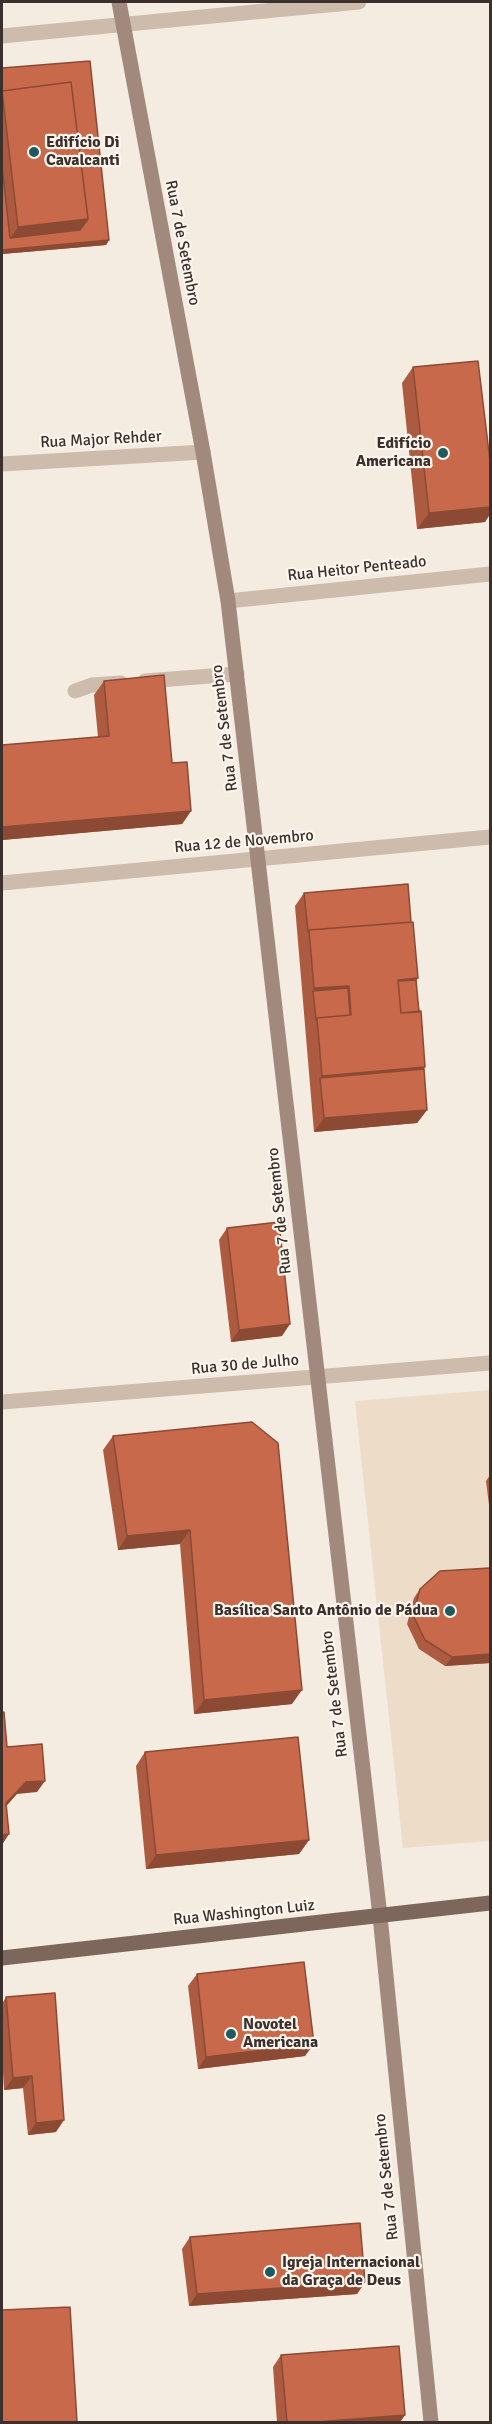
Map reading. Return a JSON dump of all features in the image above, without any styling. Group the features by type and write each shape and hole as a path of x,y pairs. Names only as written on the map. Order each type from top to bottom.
{"main road":[{"name":"Rua Washington Luiz","path":"2,1958 490,1903"}],"street":[{"name":"Rua 7 de Setembro","path":"119,2 203,452 228,601 380,1916 430,2422"},
{"path":"2,36 359,2"},
{"name":"Rua Major Rehder","path":"2,464 203,452"},
{"name":"Rua Heitor Penteado","path":"228,601 490,574"},
{"path":"75,691 92,685 237,674"},
{"name":"Rua 12 de Novembro","path":"2,883 490,837"},
{"name":"Rua 30 de Julho","path":"2,1402 490,1363"}],"shaded area":[{"path":"490,1390 490,1841 403,1848 355,1401"}],"building":[{"path":"90,61 109,240 2,250 2,166 10,238 80,230 88,219 71,82 2,91 2,68"},
{"name":"Edifício Di Cavalcanti","path":"71,82 88,219 18,227 2,91"},
{"name":"Edifício Americana","path":"478,361 490,461 490,507 429,513 413,367"},
{"path":"164,675 172,763 187,762 191,811 2,827 2,745 109,736 104,681"},
{"path":"408,884 411,922 309,930 308,932 304,893"},
{"path":"413,922 418,978 398,980 401,1013 421,1011 425,1067 322,1076 317,1018 351,1015 349,986 314,988 309,930"},
{"path":"416,980 419,1012 401,1013 398,981"},
{"path":"348,988 350,1015 317,1018 316,1020 313,991"},
{"path":"424,1069 427,1110 324,1118 320,1078"},
{"path":"279,1222 290,1324 239,1330 227,1228"},
{"path":"252,1422 278,1443 302,1690 204,1700 190,1530 127,1536 113,1436"},
{"name":"Basílica Santo Antônio de Pádua","path":"490,1568 490,1654 452,1657 425,1640 413,1615 420,1589 440,1571"},
{"path":"4,1712 7,1747 42,1744 45,1781 26,1782 6,1803 9,1834 2,1835 2,1713"},
{"path":"298,1737 309,1840 156,1855 145,1752"},
{"path":"304,1962 314,2044 206,2057 197,1974"},
{"path":"55,1993 64,2120 36,2123 32,2076 13,2078 6,1997"},
{"name":"Igreja Internacional da Graça de Deus","path":"360,2223 365,2282 197,2294 190,2237"},
{"path":"70,2307 77,2422 2,2422 2,2310"},
{"path":"399,2346 405,2415 287,2422 281,2355"}],"place":[{"name":"Edifício Di Cavalcanti","path":"34,152"},
{"name":"Edifício Americana","path":"443,453"},
{"name":"Basílica Santo Antônio de Pádua","path":"450,1611"},
{"name":"Novotel Americana","path":"231,2034"},
{"name":"Igreja Internacional da Graça de Deus","path":"270,2272"}]}
